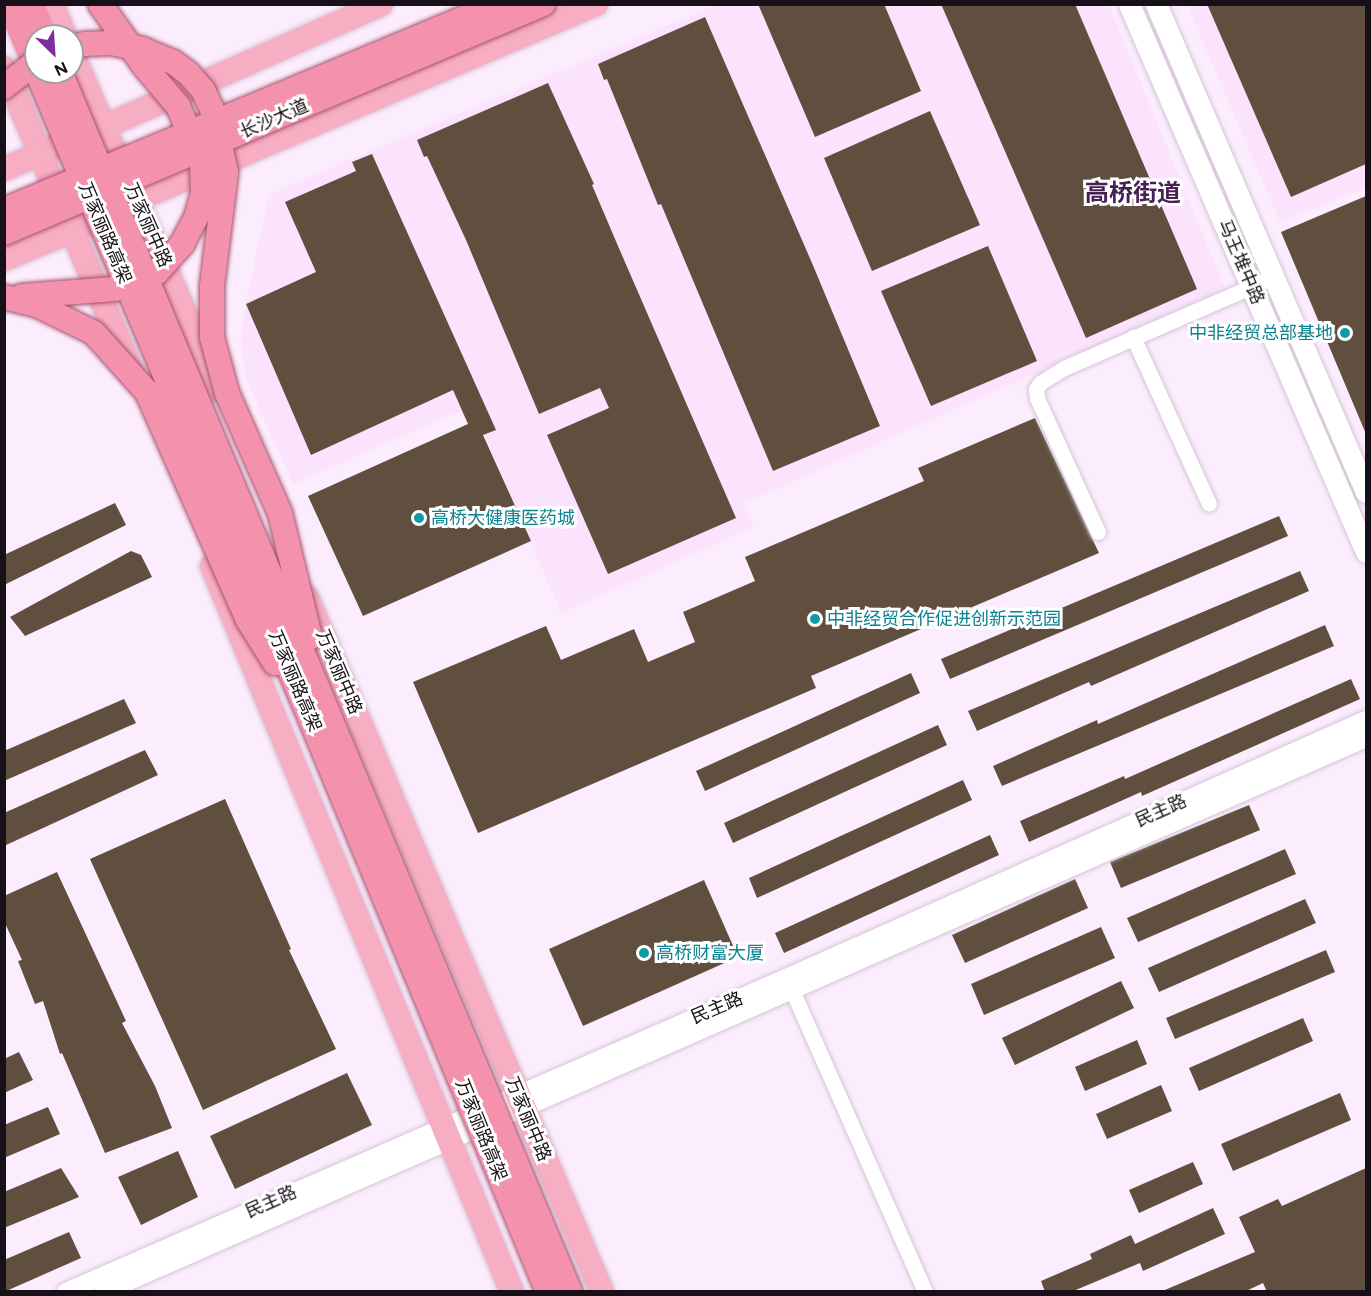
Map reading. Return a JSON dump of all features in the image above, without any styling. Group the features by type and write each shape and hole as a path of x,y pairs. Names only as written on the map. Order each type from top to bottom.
{"highway":[{"name":"万家丽路高架","path":"9,4 24,40"},
{"path":"32,4 40,24"},
{"path":"4,297 116,289 138,283 157,272 182,244 196,218 203,193 202,162 178,106 145,67 100,4"},
{"name":"长沙大道","path":"4,210 498,4"},
{"name":"长沙大道","path":"4,232 543,4"},
{"path":"84,44 111,43 153,53 172,62 188,74 203,90 212,109 226,172 212,285 212,337 227,393 280,513 319,713"},
{"path":"4,87 24,71"},
{"name":"万家丽路高架","path":"43,84 570,1292"},
{"name":"万家丽路高架","path":"65,84 319,713 548,1292"},
{"path":"4,297 39,306 94,333 147,392 248,621 319,713"}],"main road":[{"path":"51,4 60,24"},
{"path":"4,169 381,4"},
{"path":"4,260 74,231 137,198 596,4"},
{"name":"马王堆中路","path":"1129,4 1250,285 1357,505 1366,552"},
{"name":"马王堆中路","path":"1156,4 1366,492"},
{"path":"4,68 74,231 512,1292"},
{"name":"万家丽中路","path":"84,82 137,198 602,1292"}],"street":[{"path":"1098,532 1037,398 1036,389 1052,374 1250,285 1273,277"},
{"path":"1133,337 1209,504"},
{"name":"民主路","path":"521,1101 1366,720"},
{"name":"民主路","path":"66,1292 101,1287 446,1133 792,990 1366,738"},
{"path":"792,990 925,1292"}],"shaded area":[{"path":"716,5 1109,5 1225,288 743,504 754,527 561,613 472,406 293,484 245,377 241,337 269,194"},
{"path":"1187,5 1366,5 1366,188 1280,222"}],"building":[{"path":"758,4 884,4 921,91 815,137"},
{"path":"941,4 1075,4 1197,289 1086,338"},
{"path":"1207,4 1366,4 1366,164 1291,197"},
{"path":"705,17 880,426 773,471 661,204 658,205 607,79 604,80 598,64"},
{"path":"548,83 594,184 592,185 736,518 608,574 547,435 609,408 600,388 539,414 466,240 427,156 424,157 417,140"},
{"path":"930,111 980,225 872,271 824,158"},
{"path":"372,154 496,430 483,435 531,541 363,616 308,496 468,424 453,390 311,455 246,304 316,272 285,202 356,171 352,162"},
{"name":"中非经贸总部基地","path":"1366,196 1366,434 1281,232"},
{"path":"988,246 1037,361 931,406 881,291"},
{"name":"中非经贸合作促进创新示范园","path":"1035,418 1099,553 811,676 816,688 478,833 413,682 546,626 561,660 634,629 648,662 695,642 683,612 755,581 745,557 924,481 918,468"},
{"path":"115,503 126,525 4,585 4,555"},
{"path":"1279,516 1288,536 950,679 941,659"},
{"path":"131,551 141,555 152,577 25,636 10,617"},
{"path":"1300,571 1309,591 1091,686 1089,682 977,731 968,711"},
{"path":"1325,625 1334,646 1002,786 993,766 1097,720 1098,724"},
{"path":"911,673 920,693 705,791 696,771"},
{"path":"1351,679 1360,699 1142,796 1141,792 1029,842 1020,821 1124,776 1125,779"},
{"path":"124,699 136,723 4,781 4,751"},
{"path":"938,725 947,745 733,843 724,823"},
{"path":"145,750 158,775 4,846 4,813"},
{"path":"963,780 972,800 757,898 749,878"},
{"path":"225,799 291,949 289,950 336,1049 203,1110 90,859"},
{"path":"1249,805 1260,830 1121,888 1110,862"},
{"path":"990,835 999,855 784,953 775,933"},
{"path":"1285,849 1296,874 1138,942 1127,918"},
{"path":"57,872 126,1021 122,1023 155,1086 172,1128 105,1153 62,1053 60,1054 43,1001 35,1004 18,961 22,960 4,921 4,896"},
{"path":"1075,879 1088,908 965,963 952,935"},
{"name":"高桥财富大厦","path":"704,880 738,957 583,1026 549,949"},
{"path":"1305,899 1316,923 1159,992 1148,968"},
{"path":"1101,927 1115,958 984,1015 971,984"},
{"path":"1326,950 1335,972 1175,1039 1166,1018"},
{"path":"1121,981 1134,1008 1015,1065 1002,1038"},
{"path":"1303,1018 1313,1041 1199,1091 1189,1068"},
{"path":"1137,1040 1147,1064 1085,1091 1075,1067"},
{"path":"19,1052 33,1080 4,1093 4,1059"},
{"path":"347,1073 372,1125 235,1189 210,1136"},
{"path":"1161,1085 1172,1111 1107,1139 1096,1114"},
{"path":"1340,1093 1351,1120 1233,1171 1221,1144"},
{"path":"48,1107 60,1134 4,1158 4,1125"},
{"path":"178,1151 198,1197 141,1225 118,1177"},
{"path":"1193,1162 1203,1184 1139,1213 1129,1190"},
{"path":"61,1168 79,1197 4,1228 4,1192"},
{"path":"1366,1168 1366,1292 1267,1292 1263,1283 1244,1292 1160,1292 1255,1252 1239,1217 1278,1199 1282,1206"},
{"path":"1213,1208 1225,1234 1143,1271 1140,1263 1071,1292 1045,1292 1041,1281 1092,1259 1090,1254 1131,1235 1135,1244"},
{"path":"69,1232 81,1258 4,1292 4,1260"}],"place":[{"name":"中非经贸总部基地","path":"1345,333"},
{"name":"高桥大健康医药城","path":"419,518"},
{"name":"中非经贸合作促进创新示范园","path":"815,619"},
{"name":"高桥财富大厦","path":"644,953"}],"district":[{"name":"高桥街道","path":"1133,193"}]}
